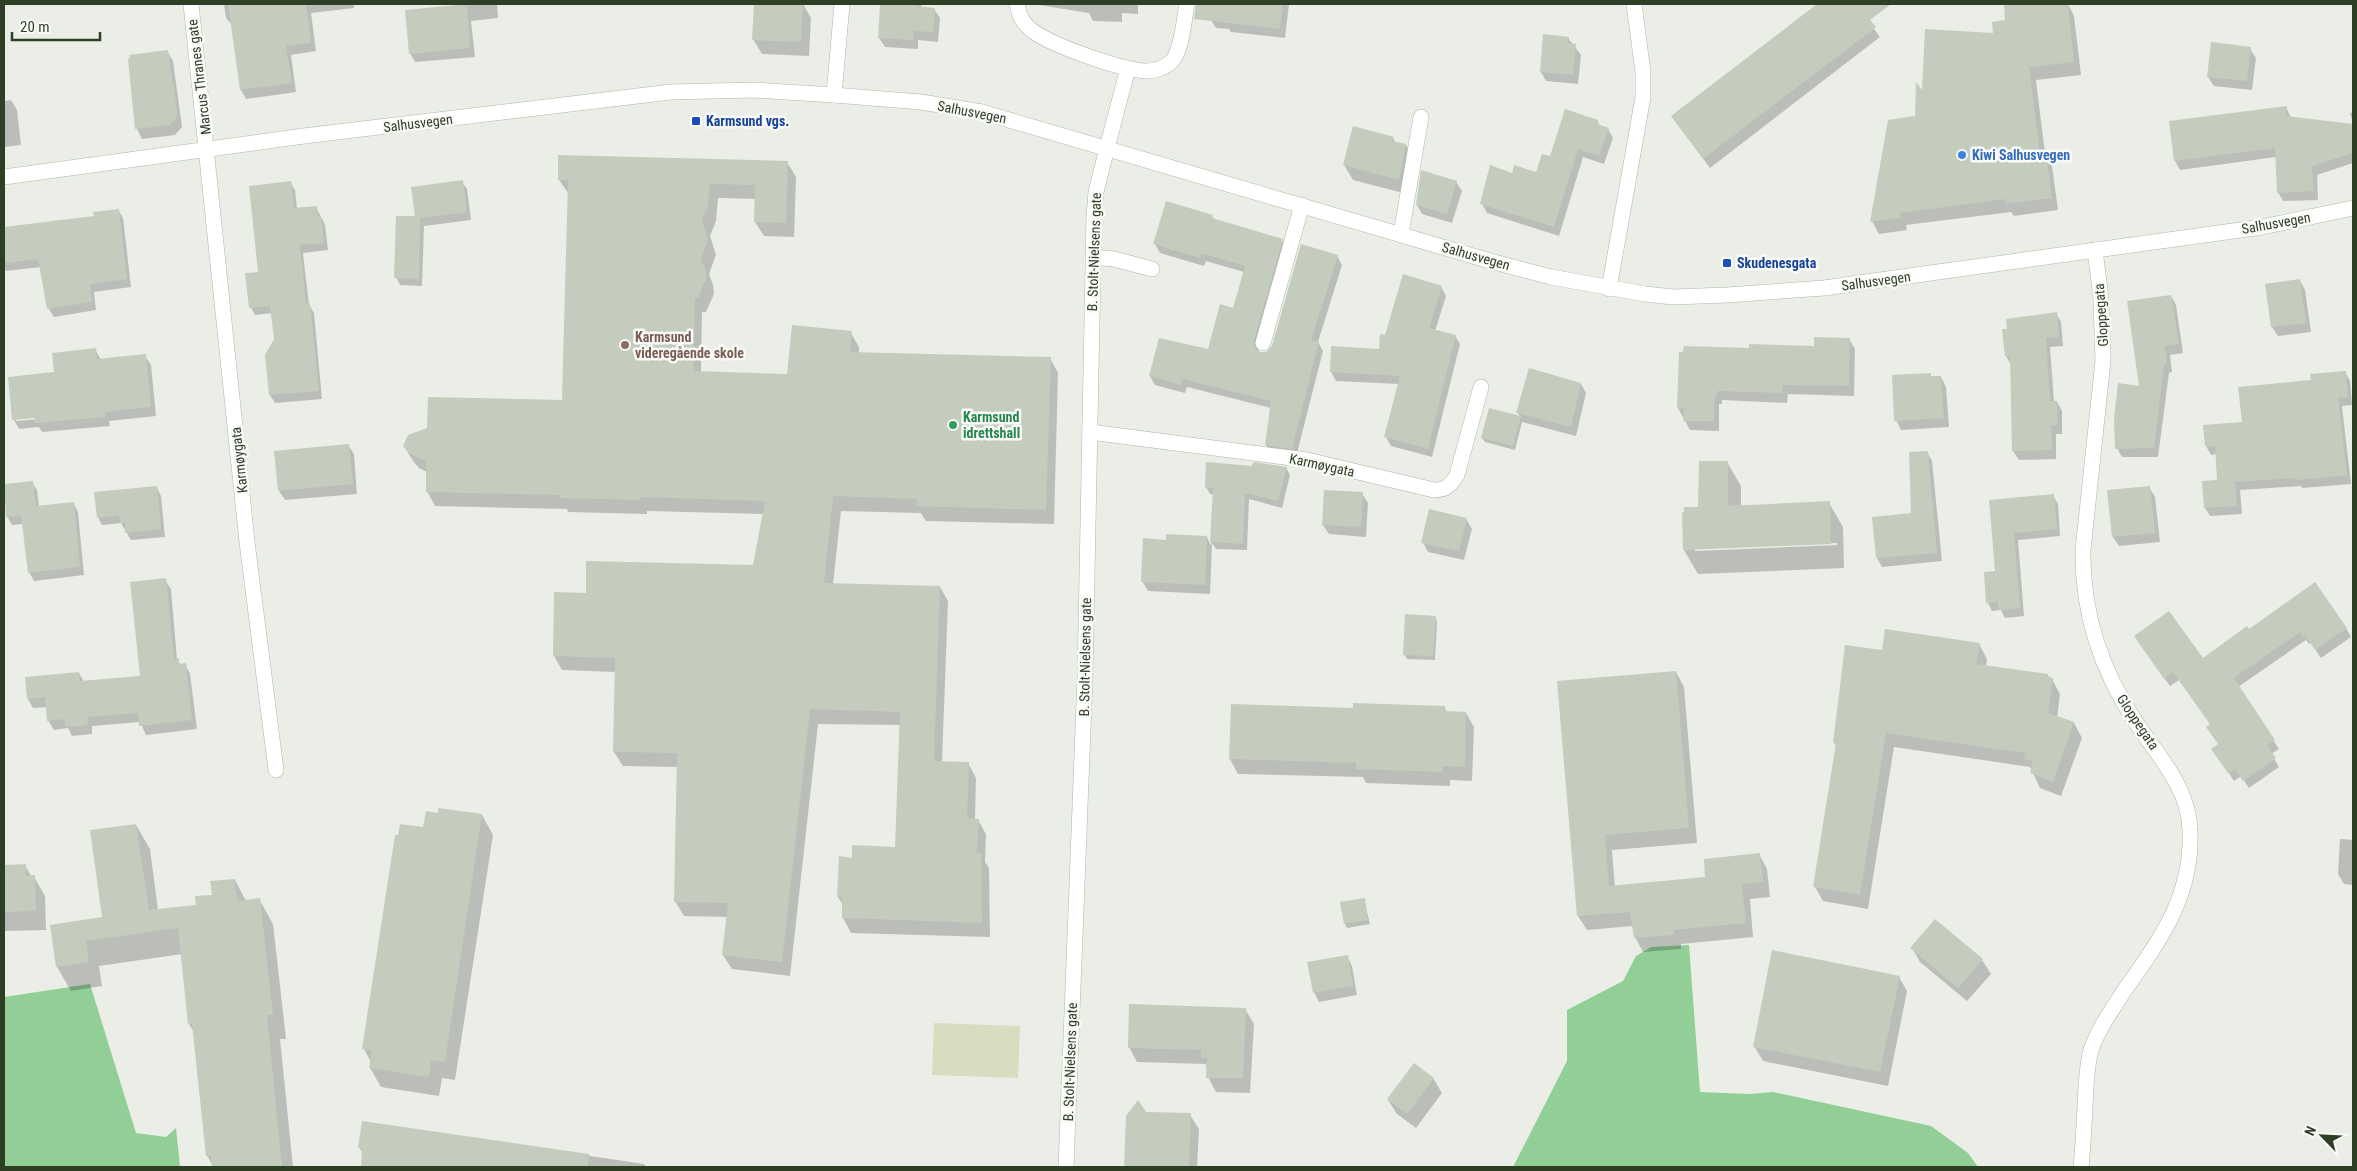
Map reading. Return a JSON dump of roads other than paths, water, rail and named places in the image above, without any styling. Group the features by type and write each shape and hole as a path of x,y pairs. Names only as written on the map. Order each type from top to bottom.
{"street":[{"name":"Marcus Thranes gate","path":"191,4 208,150"},
{"path":"834,95 842,4"},
{"path":"1017,4 1019,16 1029,29 1048,41 1067,49 1128,68 1147,71 1161,69 1172,61 1179,48 1187,4"},
{"path":"1609,289 1643,97 1634,4"},
{"path":"1107,148 1128,68"},
{"name":"Salhusvegen","path":"4,177 671,92 754,90 834,95 967,108 1551,277 1609,289 1673,297 1795,290 1844,285 2262,227 2353,208"},
{"path":"1401,234 1421,116"},
{"name":"B. Stolt-Nielsens gate","path":"1066,1167 1085,678 1093,257 1096,192 1107,148"},
{"name":"Karmøygata","path":"208,150 247,542 276,770"},
{"path":"1263,343 1302,204"},
{"name":"Gloppegata","path":"2081,1167 2086,1074 2091,1050 2105,1020 2159,941 2179,902 2189,859 2190,829 2186,805 2178,786 2110,680 2101,660 2090,622 2083,571 2083,550 2103,361 2101,299 2095,250"},
{"path":"1093,257 1114,259 1152,269"},
{"name":"Karmøygata","path":"1090,432 1307,460 1434,490 1442,490 1451,485 1457,475 1481,387"}],"place":[{"name":"Karmsund vgs.","path":"696,121"},
{"name":"Kiwi Salhusvegen","path":"1962,155"},
{"name":"Skudenesgata","path":"1727,263"},
{"name":"Karmsund videregående skole","path":"625,345"},
{"name":"Karmsund idrettshall","path":"953,425"}]}
